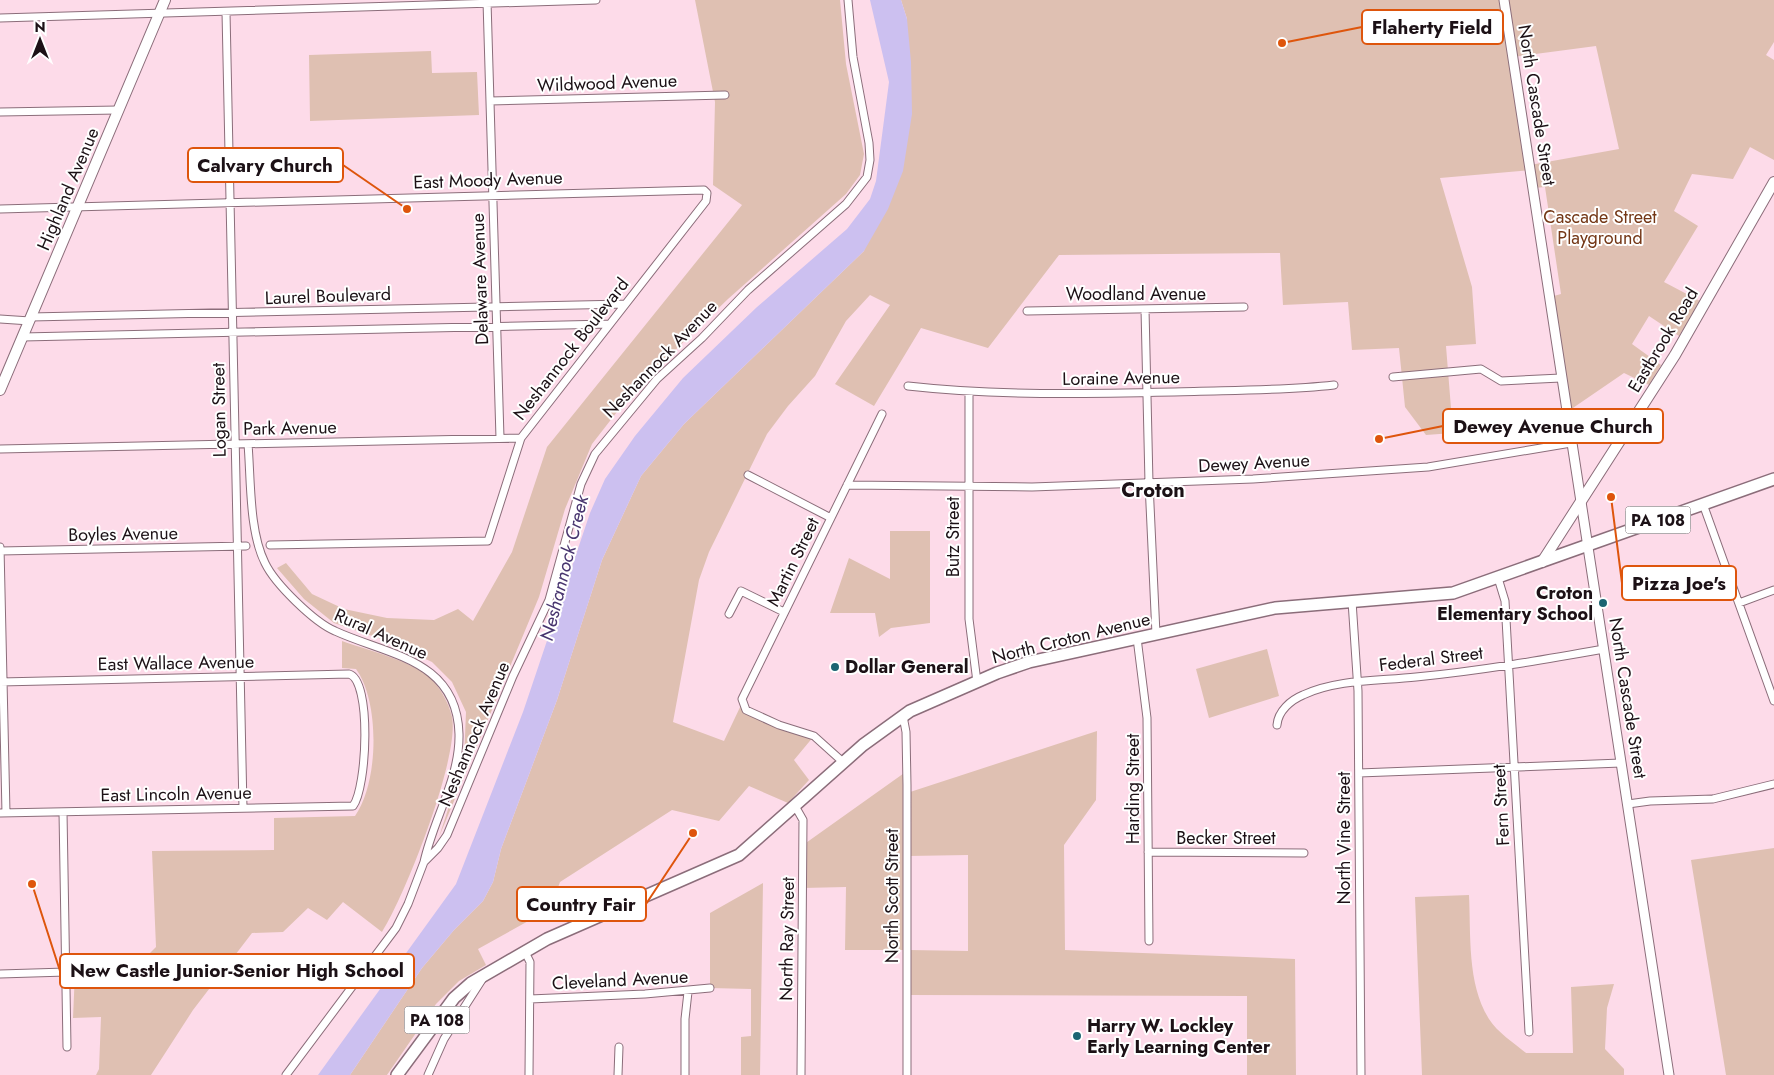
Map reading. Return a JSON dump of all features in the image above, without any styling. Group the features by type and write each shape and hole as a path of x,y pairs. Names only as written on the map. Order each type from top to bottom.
{"main road":[{"name":"Highland Avenue","path":"0,390 165,0"},
{"name":"Eastbrook Road","path":"1542,562 1675,355 1774,182"},
{"name":"North Croton Avenue","path":"397,1075 454,998 471,982 563,932 726,862 750,847 843,762 903,716 977,682 1016,666 1275,608 1453,593 1774,478"}],"street":[{"path":"0,18 596,0"},
{"name":"Neshannock Avenue","path":"286,1075 396,928 408,904 424,862 438,848 447,834 513,676 545,609 581,484 595,454 657,378 702,338 748,290 846,204 864,183 870,165 869,143 853,57 848,0"},
{"name":"North Cascade Street","path":"1504,0 1669,1075"},
{"name":"Delaware Avenue","path":"487,2 500,438"},
{"name":"Logan Street","path":"226,12 243,808"},
{"name":"Wildwood Avenue","path":"490,101 725,95"},
{"path":"0,112 118,110"},
{"name":"East Moody Avenue","path":"0,209 704,190 707,193"},
{"name":"Neshannock Boulevard","path":"270,545 488,541 520,438 706,201 707,193"},
{"name":"Laurel Boulevard","path":"0,319 625,304"},
{"name":"Woodland Avenue","path":"1028,311 1244,307"},
{"path":"1145,309 1148,483 1156,634"},
{"name":"Laurel Boulevard","path":"23,337 609,324"},
{"path":"1393,377 1481,369 1501,382 1561,378"},
{"name":"Loraine Avenue","path":"908,386 969,392 1083,395 1291,389 1334,384"},
{"name":"Butz Street","path":"969,392 968,619 977,682"},
{"name":"Martin Street","path":"843,762 814,736 759,716 743,707 742,699 882,414"},
{"name":"Park Avenue","path":"0,449 520,438"},
{"name":"Dewey Avenue","path":"847,485 1032,487 1148,483 1428,467 1571,443"},
{"name":"Rural Avenue","path":"248,444 256,540 270,572 316,620 336,632 415,662 437,679 450,698 458,723 457,752 424,862"},
{"path":"748,475 831,518"},
{"path":"1702,504 1772,689 1774,701"},
{"name":"Boyles Avenue","path":"0,551 246,546"},
{"path":"0,547 3,813"},
{"name":"Fern Street","path":"1498,578 1505,601 1529,1032"},
{"path":"1739,603 1774,590"},
{"path":"729,614 741,591 784,612"},
{"name":"North Vine Street","path":"1352,602 1357,682 1359,773 1361,1075"},
{"name":"Harding Street","path":"1137,638 1147,718 1149,941"},
{"name":"Federal Street","path":"1277,725 1284,709 1302,695 1357,682 1417,677 1604,649"},
{"name":"East Wallace Avenue","path":"2,682 240,676 353,676 363,708 366,747 359,795 353,806"},
{"name":"North Scott Street","path":"903,716 906,732 907,785 907,1075"},
{"path":"1359,773 1621,762"},
{"path":"1628,804 1650,801 1713,799 1754,787 1774,784"},
{"name":"East Lincoln Avenue","path":"3,813 353,806"},
{"name":"North Ray Street","path":"795,806 803,820 801,1075"},
{"path":"63,812 67,1047"},
{"name":"Becker Street","path":"1148,852 1304,853"},
{"path":"525,952 530,962 529,1075"},
{"path":"0,974 66,972"},
{"path":"428,1075 444,1039 485,975"},
{"name":"Cleveland Avenue","path":"530,999 688,992 710,988"},
{"path":"685,1075 685,1019 688,992"},
{"path":"618,1075 619,1047"}],"green space":[{"path":"695,0 840,0 846,64 864,154 860,175 846,194 728,299 667,358 627,399 592,444 565,509 539,597 439,837 464,760 466,712 452,682 432,662 384,640 334,623 304,599 277,568 286,563 312,594 344,609 387,618 434,620 458,609 473,621 512,552 547,447 742,205 713,185 715,102"},
{"name":"Cascade Street Playground","path":"901,0 1774,0 1774,42 1766,55 1774,60 1774,160 1750,147 1733,179 1692,174 1674,211 1698,226 1664,282 1700,301 1679,336 1649,316 1632,344 1661,365 1649,385 1624,373 1567,412 1550,297 1561,294 1545,187 1534,188 1531,170 1440,178 1472,287 1476,344 1446,346 1453,433 1426,435 1405,407 1399,348 1352,350 1348,302 1283,305 1280,253 1059,255 988,348 921,328 874,406 835,384 890,305 870,295 846,321 815,376 788,406 767,434 709,552 699,580 673,722 724,741 742,703 746,710 814,736 794,760 809,780 788,803 749,786 719,821 672,810 560,882 550,909 478,949 486,965 459,981 436,1004 387,1075 350,1075 422,968 454,930 483,901 493,882 501,849 557,700 602,560 641,476 684,424 864,251 907,19","holes":["1596,46 1619,149 1530,165 1513,57"]},
{"path":"431,51 432,73 477,72 479,115 310,121 309,55"},
{"path":"890,531 930,531 930,623 891,628 879,637 875,613 830,613 849,558 890,579"},
{"path":"342,641 400,661 422,672 441,691 449,706 452,717 452,736 448,762 429,826 404,889 382,932 343,902 327,920 308,908 283,932 252,933 193,1010 151,1075 96,1075 99,1069 101,1017 73,1018 75,972 131,972 156,947 152,851 274,850 274,818 355,816 363,801 369,783 374,742 373,721 364,683 356,669 342,668"},
{"path":"1267,649 1279,696 1209,718 1196,669"},
{"path":"1097,731 1096,800 1064,845 1065,950 1295,959 1296,1075 1247,1075 1247,996 907,995 908,950 845,950 846,887 803,888 803,845 907,771 907,793","holes":["968,855 968,951 909,950 908,856"]},
{"path":"1774,848 1774,1075 1726,1075 1691,860"},
{"path":"763,883 760,1075 741,1075 741,1037 751,1036 751,989 710,988 710,913"},
{"path":"1469,895 1470,943 1474,975 1482,1005 1492,1024 1526,1053 1573,1053 1571,987 1614,984 1607,1008 1605,1049 1624,1069 1624,1075 1422,1075 1415,897"}],"shaded area":[{"path":"870,0 901,0 907,19 911,62 912,114 903,171 888,209 864,251 684,424 641,476 602,560 557,700 501,849 493,882 483,901 454,930 422,968 350,1075 318,1075 456,884 523,712 590,513 605,479 635,436 683,378 757,307 847,229 870,199 876,181 889,82"}],"place":[{"name":"Flaherty Field","path":"1282,43"},
{"name":"Calvary Church","path":"407,209"},
{"name":"Dewey Avenue Church","path":"1379,439"},
{"name":"Pizza Joe's","path":"1611,497"},
{"name":"Croton Elementary School","path":"1603,603"},
{"name":"Dollar General","path":"835,667"},
{"name":"Country Fair","path":"693,833"},
{"name":"New Castle Junior-Senior High School","path":"32,884"},
{"name":"Harry W. Lockley Early Learning Center","path":"1077,1036"}],"district":[{"name":"Croton","path":"1153,490"}],"water label":[{"name":"Neshannock Creek","path":"564,568"}]}
